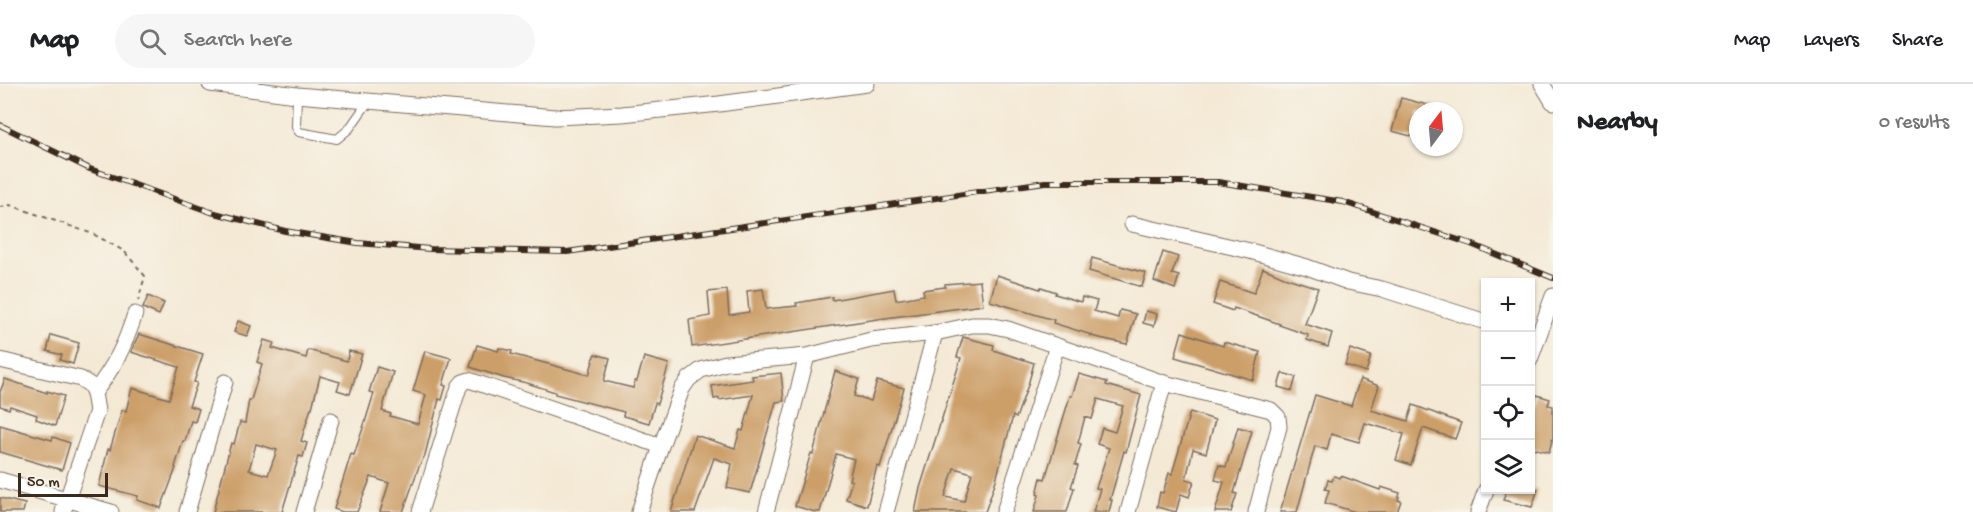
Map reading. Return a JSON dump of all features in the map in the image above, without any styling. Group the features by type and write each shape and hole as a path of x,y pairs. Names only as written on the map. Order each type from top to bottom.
{"street":[{"path":"210,84 297,95 555,117 622,114 719,104 867,84"},
{"path":"1542,84 1553,102"},
{"path":"1132,224 1262,254 1481,321"},
{"path":"1535,346 1553,296"},
{"path":"94,393 125,346 135,314"},
{"path":"639,512 682,389 689,379 701,370 726,363 807,356 871,339 935,333 972,325 989,325 1008,329 1164,383 1271,410 1278,417 1279,427 1256,512"},
{"path":"886,512 935,333"},
{"path":"1004,512 1057,346"},
{"path":"766,512 807,356"},
{"path":"0,360 81,380 90,386 94,393 97,411 65,506"},
{"path":"420,512 459,387 463,382 469,380 661,446"},
{"path":"187,512 225,382"},
{"path":"1128,512 1164,383"},
{"path":"304,512 331,420"},
{"path":"0,480 65,506 111,512"},
{"path":"1478,512 1484,494"}],"lane":[{"path":"297,95 296,127 300,132 337,139 349,129 369,100"}],"path":[{"path":"0,207 10,205 83,231 124,251 145,276 135,314"}],"building":[{"path":"1401,98 1416,102 1409,102 1409,136 1392,131"},
{"path":"1163,252 1178,257 1172,274 1179,276 1175,289 1154,281"},
{"path":"1092,258 1146,273 1142,287 1089,271"},
{"path":"1263,268 1318,288 1305,324 1332,333 1328,347 1307,340 1308,335 1280,324 1234,308 1233,311 1213,304 1220,282 1254,293"},
{"path":"997,275 1040,289 1041,287 1081,302 1082,297 1097,301 1094,311 1118,318 1120,310 1136,314 1127,344 1091,336 1053,323 1054,320 990,301"},
{"path":"980,281 983,305 692,347 689,320 710,316 708,292 727,290 729,315 749,312 747,291 763,289 766,309 797,306 796,303 832,297 832,300 894,289 896,300 924,295 923,290 945,287 945,284"},
{"path":"148,296 164,303 159,315 143,308"},
{"path":"1146,311 1157,314 1154,326 1143,323"},
{"path":"238,321 251,326 247,336 234,332"},
{"path":"1182,332 1223,346 1224,342 1260,352 1253,380 1175,357"},
{"path":"139,334 203,354 189,406 199,409 195,422 191,421 185,441 183,441 161,508 137,500 138,496 99,486 108,449 110,450 122,410 126,411 132,388 169,399 179,367 131,352"},
{"path":"51,335 79,343 73,364 60,360 62,355 47,351"},
{"path":"963,337 994,345 993,350 1034,363 1016,418 1013,416 985,512 915,512 920,488 961,358 957,357","holes":["954,468 972,473 964,501 945,497"]},
{"path":"264,340 274,343 272,348 306,358 308,350 347,361 349,351 362,354 350,394 337,390 340,382 320,376 301,441 307,443 303,457 299,456 282,512 213,512 231,443 234,444 240,422 245,423 249,400 251,400 262,364 257,362","holes":["256,444 277,450 268,475 249,470"]},
{"path":"477,345 498,351 499,348 512,351 511,354 589,375 595,354 610,358 604,381 633,388 644,357 669,364 649,423 623,416 624,412 555,394 555,392 527,383 470,367"},
{"path":"1350,349 1371,356 1366,372 1345,365"},
{"path":"425,351 451,358 443,385 446,386 442,400 439,399 425,455 403,512 380,512 389,483 371,477 357,512 343,512 334,509 351,454 354,455 374,393 369,392 377,367 393,372 382,411 391,414 390,416 418,424 426,395 413,391"},
{"path":"835,371 859,379 854,396 871,401 877,381 904,388 880,467 877,466 867,506 846,499 852,481 849,480 854,459 836,454 820,512 815,512 795,506 811,453 813,454"},
{"path":"781,373 784,401 776,402 750,493 727,488 732,464 714,458 695,512 671,512 695,435 735,448 740,430 743,431 753,395 714,399 712,386 753,380 752,376"},
{"path":"1282,373 1296,377 1292,391 1278,387"},
{"path":"1079,374 1141,395 1110,500 1112,500 1109,512 1093,512 1100,489 1096,488 1109,448 1097,444 1102,428 1115,432 1123,406 1098,399 1092,419 1085,417 1078,443 1081,444 1075,465 1078,466 1071,487 1074,488 1067,512 1034,512 1041,478 1045,479"},
{"path":"5,379 47,393 47,391 64,396 55,426 36,419 37,415 10,406 9,409 0,406 0,392"},
{"path":"1360,379 1379,386 1371,410 1408,421 1413,405 1461,423 1455,439 1423,428 1411,465 1396,460 1404,434 1365,423 1359,442 1331,434 1327,450 1315,446 1297,512 1280,512 1315,395 1351,406"},
{"path":"1537,395 1550,399 1548,405 1553,406 1553,437 1549,452 1535,449"},
{"path":"1190,412 1215,420 1206,453 1193,449 1186,479 1194,481 1189,497 1181,494 1176,512 1157,507 1160,492 1163,493 1169,473 1172,474"},
{"path":"0,425 70,443 62,470 0,452"},
{"path":"1238,427 1252,431 1234,493 1237,494 1231,512 1215,512 1224,482 1215,480 1219,465 1226,467"},
{"path":"1334,476 1340,478 1341,476 1380,490 1381,487 1400,493 1398,500 1401,501 1397,512 1356,512 1325,503 1329,490 1325,489 1328,480 1332,481"},
{"path":"1535,489 1538,489 1532,507 1503,500 1505,494 1535,494"},
{"path":"0,498 25,504 23,512 0,512"}],"railway":[{"path":"0,125 90,169 211,212 285,231 358,243 430,249 567,252 1045,182 1218,182 1343,202 1471,244 1553,278"}]}
